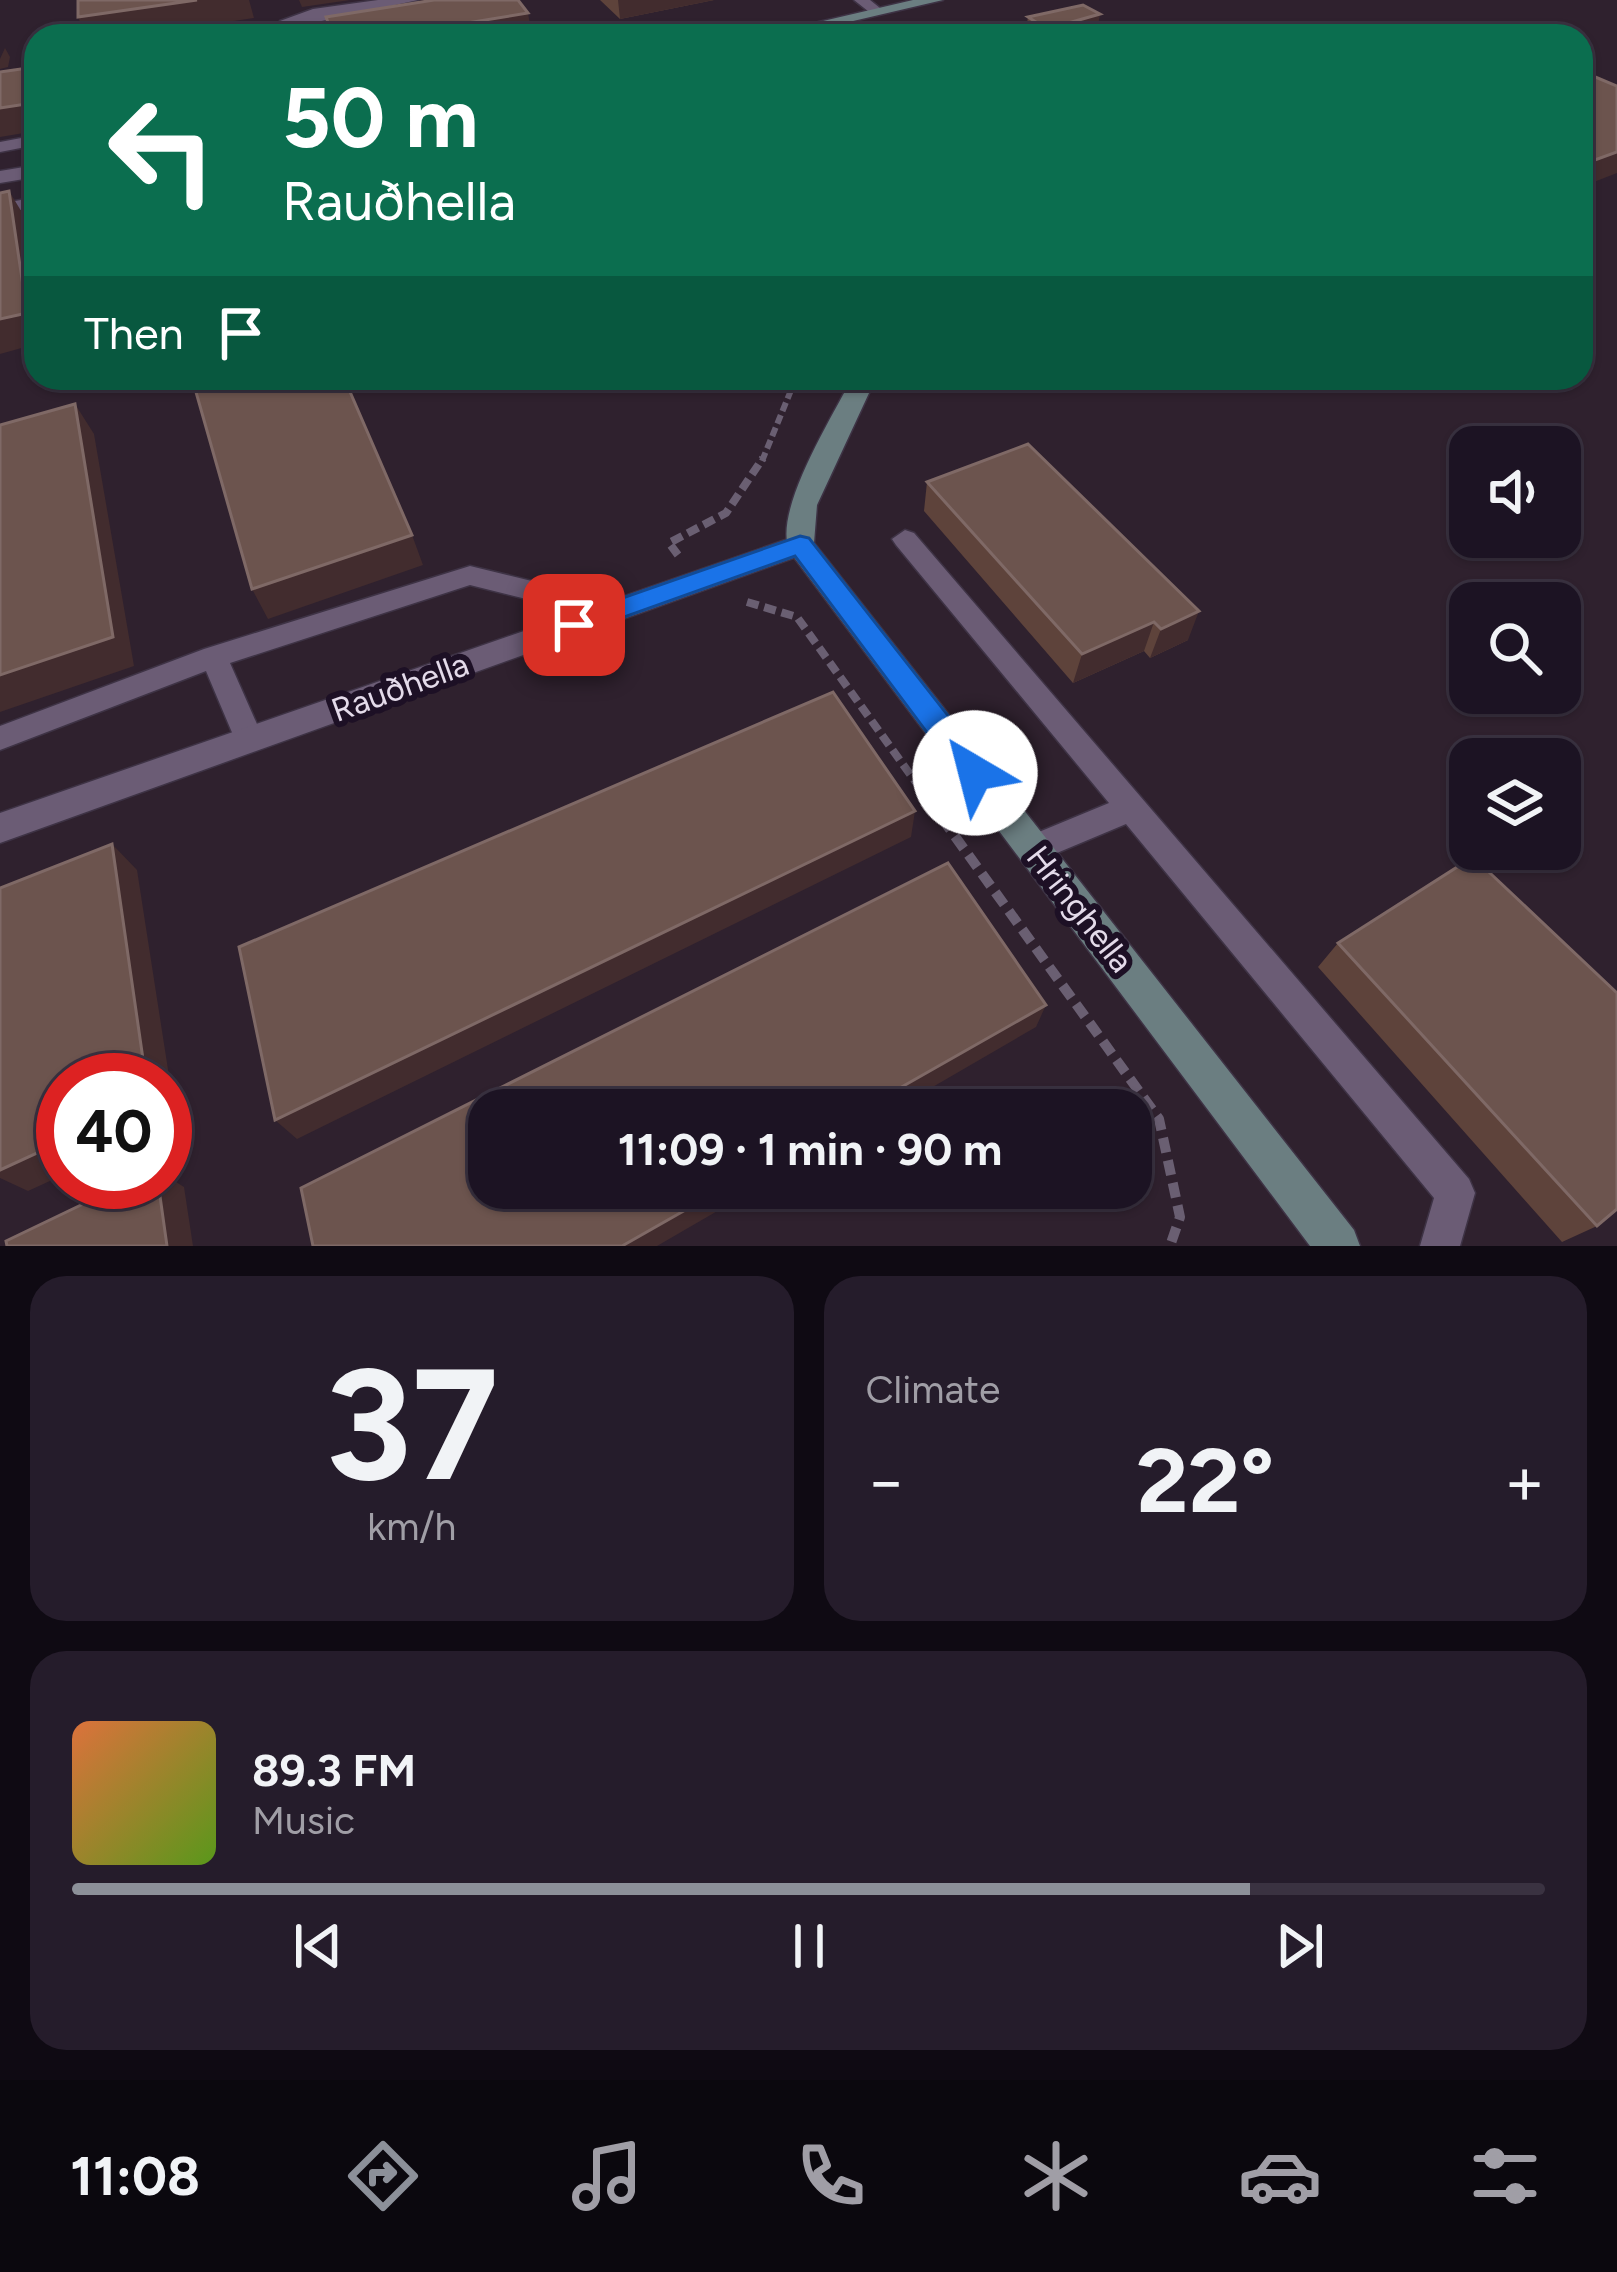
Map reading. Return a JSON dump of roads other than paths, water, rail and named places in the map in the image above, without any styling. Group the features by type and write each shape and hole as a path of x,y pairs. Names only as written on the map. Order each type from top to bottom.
{"street":[{"path":"288,24 305,16 410,0"},
{"path":"822,24 935,0"},
{"path":"800,545 803,505 858,390"},
{"name":"Rauðhella","path":"0,829 800,545"},
{"name":"Hringhella","path":"800,545 1338,1246"}],"lane":[{"path":"861,0 878,12"},
{"path":"905,539 1455,1193 1440,1246"},
{"path":"0,738 214,657 470,575 615,610"},
{"path":"214,657 249,740"},
{"path":"1033,849 1131,808"}]}
